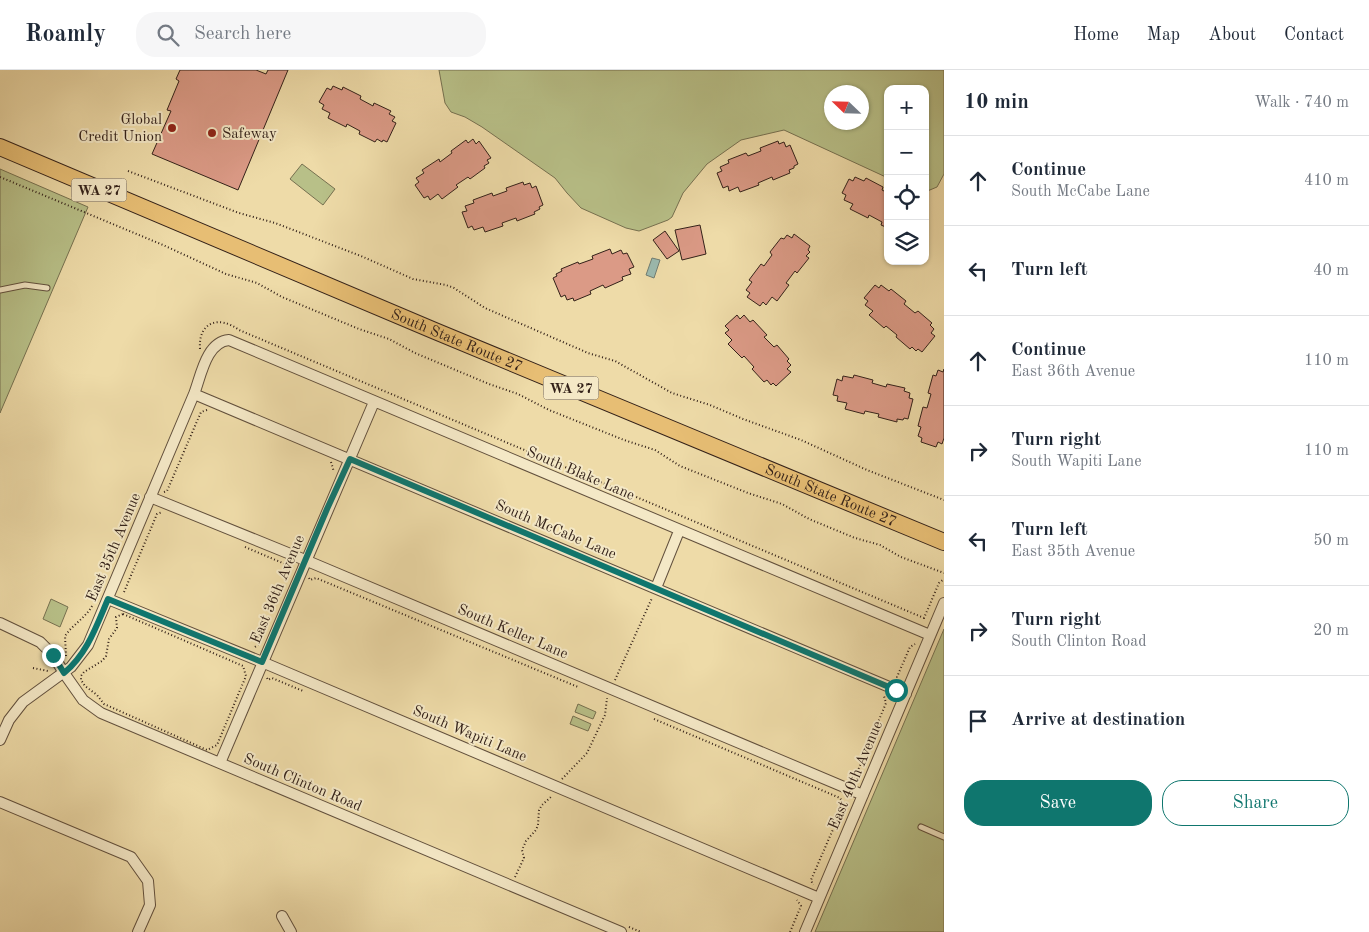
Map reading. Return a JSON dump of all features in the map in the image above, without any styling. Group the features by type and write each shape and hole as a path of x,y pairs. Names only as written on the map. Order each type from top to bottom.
{"main road":[{"name":"South State Route 27","path":"0,147 454,339 944,542"}],"street":[{"name":"East 35th Avenue","path":"0,740 9,720 23,702 64,673 81,657 88,645 194,394 209,354 221,340"},
{"name":"South Blake Lane","path":"221,340 229,340 930,636"},
{"name":"South McCabe Lane","path":"194,394 906,694"},
{"name":"East 36th Avenue","path":"220,763 374,402"},
{"name":"South Keller Lane","path":"150,497 305,560 863,795"},
{"path":"656,588 679,531"},
{"name":"South Wapiti Lane","path":"108,599 262,662 819,898"},
{"name":"East 40th Avenue","path":"805,932 944,603"},
{"name":"South Clinton Road","path":"0,623 40,642 53,655 83,700 101,713 621,932"},
{"path":"0,802 131,857 148,881 150,905 138,932"},
{"path":"282,916 291,932"}],"lane":[{"path":"0,290 25,285 46,288"},
{"path":"921,827 944,837"}],"path":[{"path":"128,171 231,211 275,223 361,256 413,279 446,285 485,308 588,352 615,361 672,393 710,404 743,419 801,440 866,470 944,500"},
{"path":"0,177 226,274 257,283 282,297 350,326 389,339 414,353 518,394 549,410 624,440 655,450 680,466 748,493 782,504 809,519 855,538 880,544 901,557 944,573"},
{"path":"199,354 201,348 199,340 204,329 212,323 231,324 257,338 924,618 939,583 944,579"},
{"path":"163,492 167,491 200,412 205,410 214,413"},
{"path":"330,462 334,471"},
{"path":"124,592 157,514 162,512"},
{"path":"241,546 285,564 289,576"},
{"path":"309,576 310,580 316,578 580,688"},
{"path":"611,689 656,588"},
{"path":"66,656 65,636 81,617 89,612 94,604"},
{"path":"123,614 243,666 246,676 217,745 207,750 118,711 104,704 97,695 85,686 81,680 84,672 102,661 106,656 109,639 117,628 116,617 123,614"},
{"path":"255,647 259,645 263,637"},
{"path":"899,683 897,677 910,647 915,644"},
{"path":"33,668 49,672"},
{"path":"855,784 854,780 886,703 884,695"},
{"path":"652,718 840,798 844,804 811,880 813,885"}],"green space":[{"path":"439,70 944,70 944,174 937,187 929,190 929,85 884,85 884,176 784,130 741,140 707,164 683,193 672,217 639,231 626,228 581,208 555,178 482,127 465,117 451,112 445,103"},
{"path":"302,164 335,189 323,205 290,179"},
{"path":"0,169 88,207 0,413"},
{"path":"51,599 68,607 60,627 43,619"},
{"path":"944,629 944,932 815,932"},
{"path":"578,704 596,712 593,719 575,712"},
{"path":"573,716 591,724 588,731 570,724"}],"water":[{"path":"652,258 660,260 654,278 646,275"}],"building":[{"name":"Safeway","path":"180,70 256,70 266,74 268,70 288,70 238,190 152,154 171,111 167,110 179,81 176,79"},
{"path":"333,86 342,90 343,87 361,96 360,99 373,106 374,103 391,111 389,114 395,117 392,121 396,123 387,142 377,139 375,142 359,134 360,131 347,124 346,127 328,118 330,113 322,109 324,105 319,102 327,88 331,90"},
{"path":"473,139 476,144 479,141 491,158 487,160 489,163 484,166 485,168 470,179 468,177 456,185 458,187 442,199 438,194 430,200 428,196 424,198 415,185 419,182 416,178 424,173 422,170 439,159 440,162 466,140 468,143"},
{"path":"778,141 779,144 784,142 786,147 790,145 798,164 789,170 790,173 773,180 772,177 758,183 759,185 740,192 738,187 729,191 728,186 723,188 717,173 722,171 720,167 729,163 728,160 746,153 748,156 761,151 760,148"},
{"path":"855,177 864,181 866,178 883,187 884,226 881,225 882,222 869,215 868,218 850,209 853,204 844,200 846,195 842,193 849,179 853,181"},
{"path":"523,182 524,185 530,183 532,188 536,186 543,205 534,212 535,214 517,221 516,218 502,223 503,226 485,232 483,227 474,230 472,226 468,228 462,212 467,211 465,206 474,203 473,200 492,193 493,196 507,191 506,188"},
{"path":"700,225 706,254 682,260 675,230"},
{"path":"665,231 679,251 667,259 653,240"},
{"path":"794,234 810,246 808,250 810,252 806,256 809,258 797,273 795,271 786,283 789,285 777,301 772,297 766,305 763,302 760,306 747,297 750,293 746,290 752,282 749,280 761,264 764,266 772,255 770,252 781,238 784,239 787,235 792,238"},
{"path":"610,249 612,254 621,250 623,254 627,253 634,267 629,269 631,274 622,277 623,280 605,288 603,285 590,291 591,294 574,301 573,298 567,300 565,295 561,297 553,278 562,271 561,269 578,262 579,264 593,259 592,256"},
{"path":"875,285 879,288 881,285 889,291 891,289 906,301 904,304 915,313 918,311 932,323 930,325 934,329 931,333 935,336 922,352 918,349 916,351 912,347 910,349 896,337 897,335 886,326 884,328 869,315 873,311 865,305 868,301 864,298"},
{"path":"737,315 740,319 744,315 750,322 753,320 767,335 764,337 774,347 777,345 789,359 787,361 791,365 787,369 791,372 776,386 773,383 771,385 767,380 764,382 752,369 754,367 744,356 742,358 728,344 732,340 725,333 729,330 725,326"},
{"path":"944,369 944,438 942,444 938,442 936,447 921,442 922,438 918,436 921,427 918,426 923,407 927,408 931,394 928,393 933,375 936,376 938,370 943,372"},
{"path":"854,375 873,380 872,383 886,387 887,384 905,388 904,391 910,393 909,398 913,399 908,419 897,419 897,422 878,417 879,414 865,411 864,414 845,409 847,403 837,401 838,396 833,395 837,379 842,381 843,376 853,378"}],"place":[{"name":"Global Credit Union","path":"172,128"},
{"name":"Safeway","path":"212,133"}],"route":[{"path":"53,655 64,673 81,657 108,599 262,662 350,459 896,690"}]}
